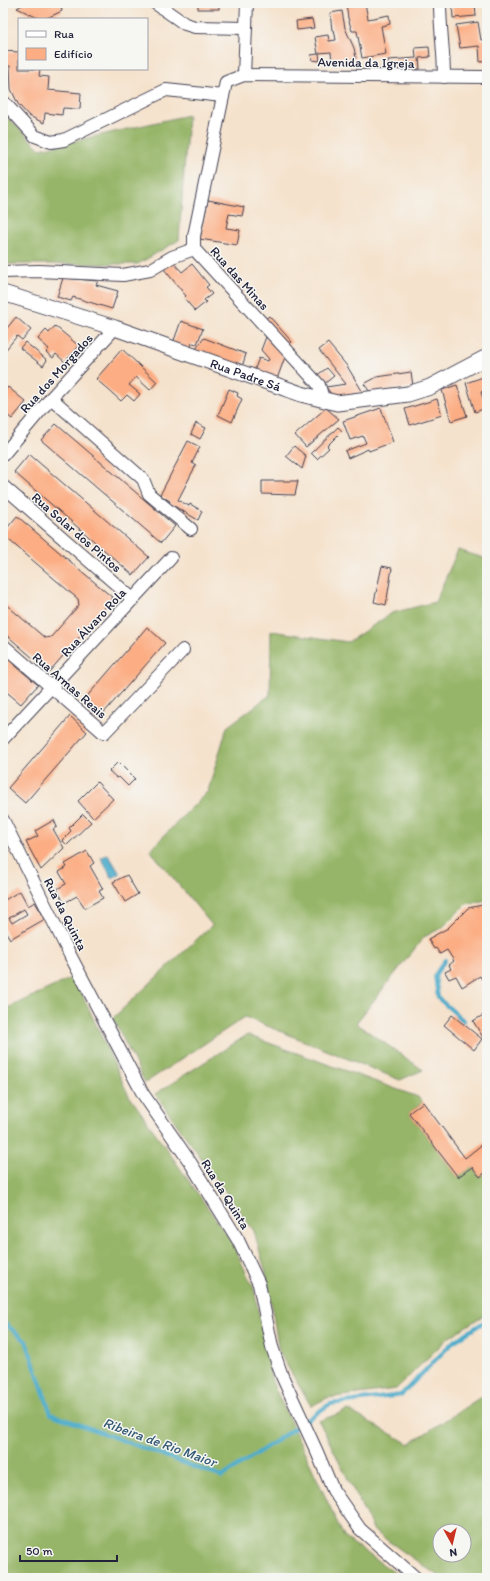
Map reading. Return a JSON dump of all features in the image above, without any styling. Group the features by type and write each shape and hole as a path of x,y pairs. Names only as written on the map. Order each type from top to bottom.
{"street":[{"path":"155,3 185,24 195,28 246,28"},
{"path":"244,75 247,3"},
{"path":"440,3 440,24 444,52 444,77"},
{"name":"Avenida da Igreja","path":"244,75 487,77"},
{"name":"Rua das Minas","path":"244,75 226,82 194,236 194,249 318,385 323,399"},
{"path":"3,101 35,136 51,142 64,140 166,90 223,96"},
{"path":"3,272 39,271 123,275 150,270 172,257 194,249"},
{"name":"Rua Padre Sá","path":"3,293 115,328 301,394 337,404 408,394 430,387 487,357"},
{"name":"Rua dos Morgados","path":"3,455 51,398 115,328"},
{"path":"51,398 143,479 149,494 191,529"},
{"name":"Rua Solar dos Pintos","path":"3,486 133,600"},
{"name":"Rua Álvaro Rola","path":"3,739 133,600 170,558"},
{"name":"Rua Armas Reais","path":"3,645 104,733 184,650"},
{"name":"Rua da Quinta","path":"3,820 70,955 144,1094 190,1162 238,1240 259,1284 272,1347 282,1376 333,1490 360,1529 416,1578"}],"green space":[{"path":"3,113 40,149 188,115 179,240 138,264 3,264"},
{"path":"458,550 487,559 487,900 466,904 443,927 424,937 356,1023 423,1070 400,1080 245,1017 145,1083 113,1018 212,925 150,850 208,791 227,727 270,695 271,631 348,642 392,613 435,602"},
{"path":"74,977 128,1094 231,1241 254,1289 272,1382 344,1537 402,1578 3,1578 3,1010"},
{"path":"247,1035 418,1097 423,1102 409,1113 458,1177 472,1167 480,1177 487,1171 487,1313 448,1338 396,1389 327,1398 311,1406 279,1352 267,1277 254,1231 155,1094"},
{"path":"487,1393 487,1578 441,1578 374,1531 319,1421 348,1410 409,1444"}],"water":[{"path":"108,854 120,874 112,878 101,858"}],"building":[{"path":"26,3 62,3 64,7 61,7 62,11 47,18 38,18 17,8"},
{"path":"198,3 219,3 219,9 198,9"},
{"path":"365,3 368,19 389,15 390,24 381,26 386,54 362,58 357,31 352,31 348,18 346,4"},
{"path":"452,3 475,3 476,16 453,18"},
{"path":"342,11 345,28 354,48 356,58 351,62 332,61 331,52 319,53 320,61 312,60 311,55 318,54 315,37 328,35 329,41 336,40 334,30 332,30 330,13"},
{"path":"312,19 314,28 297,30 296,21"},
{"path":"478,22 481,40 487,39 487,61 480,62 479,46 460,48 456,25"},
{"path":"429,47 430,57 419,58 420,69 401,70 388,67 388,60 416,58 415,48"},
{"path":"3,51 18,52 18,70 40,70 39,76 49,77 48,90 81,93 80,109 63,108 62,115 45,113 44,123 29,116 18,104 11,89 10,66 3,65"},
{"path":"208,200 244,207 242,216 229,214 226,228 240,230 237,245 200,239"},
{"path":"172,261 182,272 192,264 209,285 206,287 212,294 204,300 206,302 195,311 184,298 186,296 164,269"},
{"path":"63,278 98,281 96,285 118,291 112,309 73,297 71,301 57,297"},
{"path":"269,316 292,342 287,346 264,320"},
{"path":"16,317 31,330 22,340 17,336 3,353 3,333"},
{"path":"181,321 203,329 197,344 192,343 190,349 173,343"},
{"path":"55,326 79,346 65,362 56,354 53,358 46,352 49,349 38,339 46,330 49,333"},
{"path":"266,337 285,357 277,379 254,371 259,358 268,361 269,359 261,350"},
{"path":"204,338 246,354 242,367 195,350"},
{"path":"25,342 47,360 43,366 20,348"},
{"path":"328,343 347,366 364,394 335,399 326,387 346,384 319,350"},
{"path":"122,349 157,382 150,390 136,377 129,385 140,394 134,401 127,395 121,401 96,379"},
{"path":"327,368 334,376 324,384 316,376"},
{"path":"485,371 487,371 487,390 481,392 486,408 475,412 466,383 486,376"},
{"path":"411,372 413,386 371,393 364,384 377,377"},
{"path":"457,385 467,416 451,421 442,390"},
{"path":"8,387 26,402 12,419 3,412 3,393"},
{"path":"229,389 238,393 237,396 242,399 232,422 218,415"},
{"path":"437,399 442,415 410,425 405,409"},
{"path":"326,408 339,419 306,447 295,435"},
{"path":"381,408 393,442 369,451 368,449 348,458 345,451 366,443 363,436 350,440 343,421"},
{"path":"196,423 206,428 200,439 191,434"},
{"path":"56,424 175,526 161,543 41,440"},
{"path":"338,427 342,431 327,446 329,448 317,459 311,453"},
{"path":"188,441 200,447 192,463 196,465 178,500 189,506 190,504 202,511 198,520 169,503 170,501 160,495"},
{"path":"294,446 306,456 302,469 286,456"},
{"path":"29,454 149,557 133,575 14,472"},
{"path":"262,481 298,481 295,495 262,494"},
{"path":"17,516 113,598 49,672 3,632 3,602 45,638 51,637 79,605 78,599 3,535"},
{"path":"382,566 392,568 386,605 374,602"},
{"path":"147,627 165,643 101,716 83,701"},
{"path":"3,655 38,685 21,704 3,689"},
{"path":"70,716 87,732 25,803 8,788"},
{"path":"118,762 135,779 128,786 119,777 117,778 109,771"},
{"path":"97,782 113,799 93,818 78,801"},
{"path":"83,814 91,822 67,845 62,840 71,831 69,828"},
{"path":"54,820 57,827 53,829 64,848 41,870 26,842 38,836 35,831"},
{"path":"87,851 94,863 90,866 103,889 99,891 103,898 85,908 77,896 64,903 57,889 66,884 59,872 67,867 65,864"},
{"path":"127,875 138,894 125,902 113,882"},
{"path":"20,891 28,906 35,902 45,919 10,939 3,927 3,901","holes":["24,909 27,914 12,923 9,918"]},
{"path":"487,904 487,989 480,976 462,987 456,976 449,979 445,972 451,969 449,965 454,961 447,950 440,954 436,948 434,949 428,939 448,928 468,908"},
{"path":"487,1013 487,1044 473,1021"},
{"path":"452,1015 482,1039 474,1050 444,1025"},
{"path":"423,1102 465,1158 484,1143 487,1147 487,1171 480,1177 472,1167 458,1177 409,1113"}],"waterway":[{"path":"445,960 435,975 438,998 464,1021"},
{"name":"Ribeira de Rio Maior","path":"3,1322 26,1341 51,1414 222,1477 330,1404 401,1395 453,1342 487,1320"}]}
